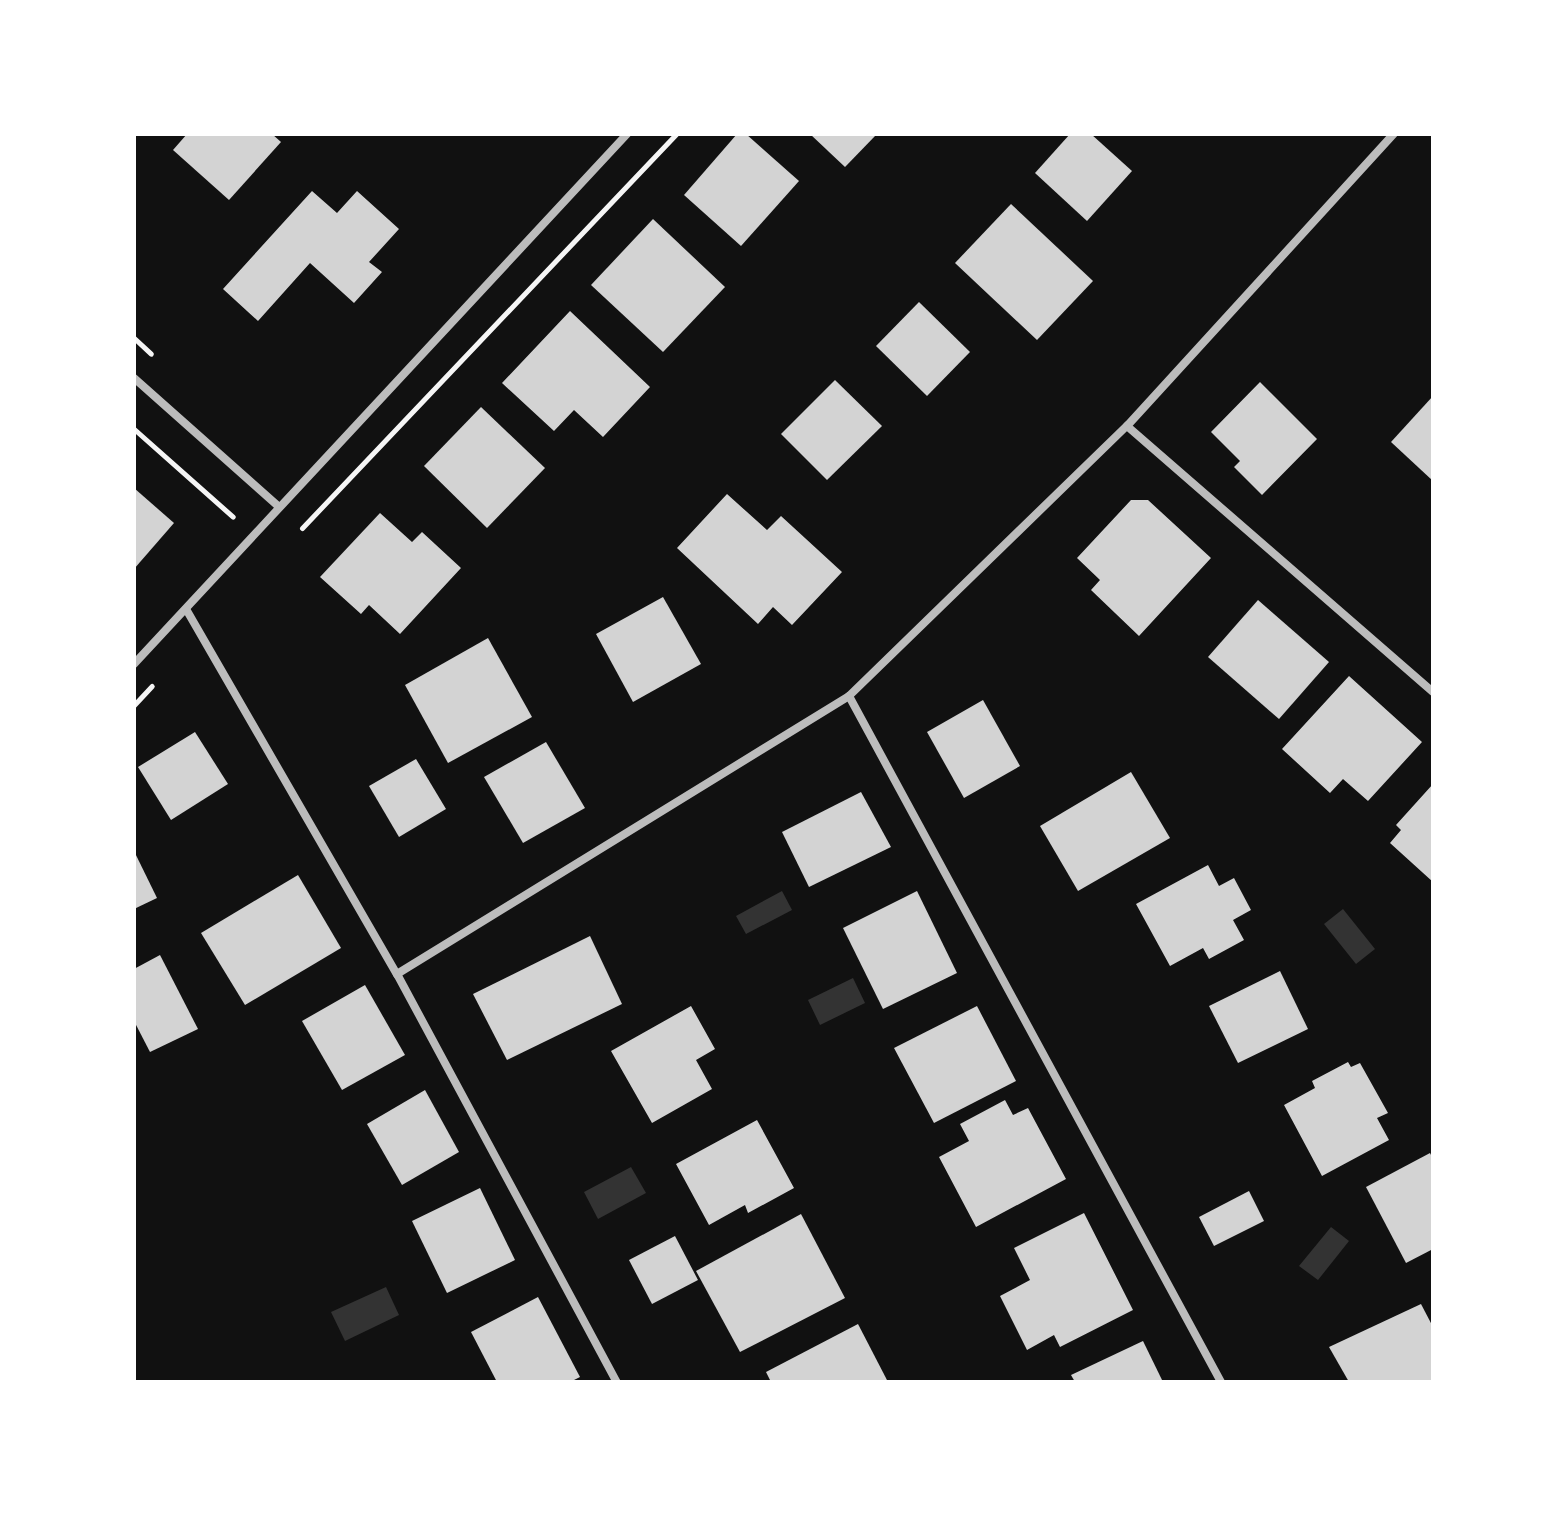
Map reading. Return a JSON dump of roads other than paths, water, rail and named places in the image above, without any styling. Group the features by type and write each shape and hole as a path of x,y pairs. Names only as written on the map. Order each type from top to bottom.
{"street":[{"path":"134,664 627,134"},
{"path":"397,974 849,696 1127,426 1394,134"},
{"path":"134,378 278,506"},
{"path":"1127,426 1433,692"},
{"path":"186,609 397,974 617,1382"},
{"path":"849,696 1221,1382"}]}
